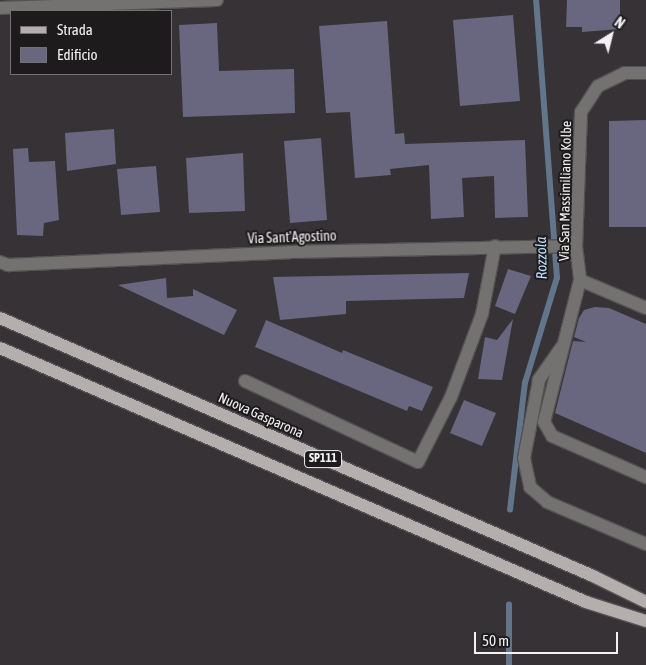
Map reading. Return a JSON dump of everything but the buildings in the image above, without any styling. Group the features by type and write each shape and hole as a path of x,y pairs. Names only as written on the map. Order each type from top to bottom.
{"main road":[{"name":"Nuova Gasparona","path":"0,318 594,576 646,602"},
{"name":"SP111","path":"0,348 586,602 646,621"}],"street":[{"path":"0,8 217,0"},
{"name":"Via San Massimiliano Kolbe","path":"646,73 625,73 598,86 581,112 576,246 580,280 646,308"},
{"path":"245,381 418,462 451,397 482,314 495,246"},
{"name":"Via Sant'Agostino","path":"4,264 290,252 495,246 576,246"},
{"path":"580,280 561,348 544,422 552,436 646,477"},
{"path":"561,348 539,380 524,458 530,486 547,502 646,544"}],"waterway":[{"name":"Rozzola","path":"510,510 525,383 557,278 536,0"},
{"name":"Rozzola","path":"509,605 509,665"}]}
